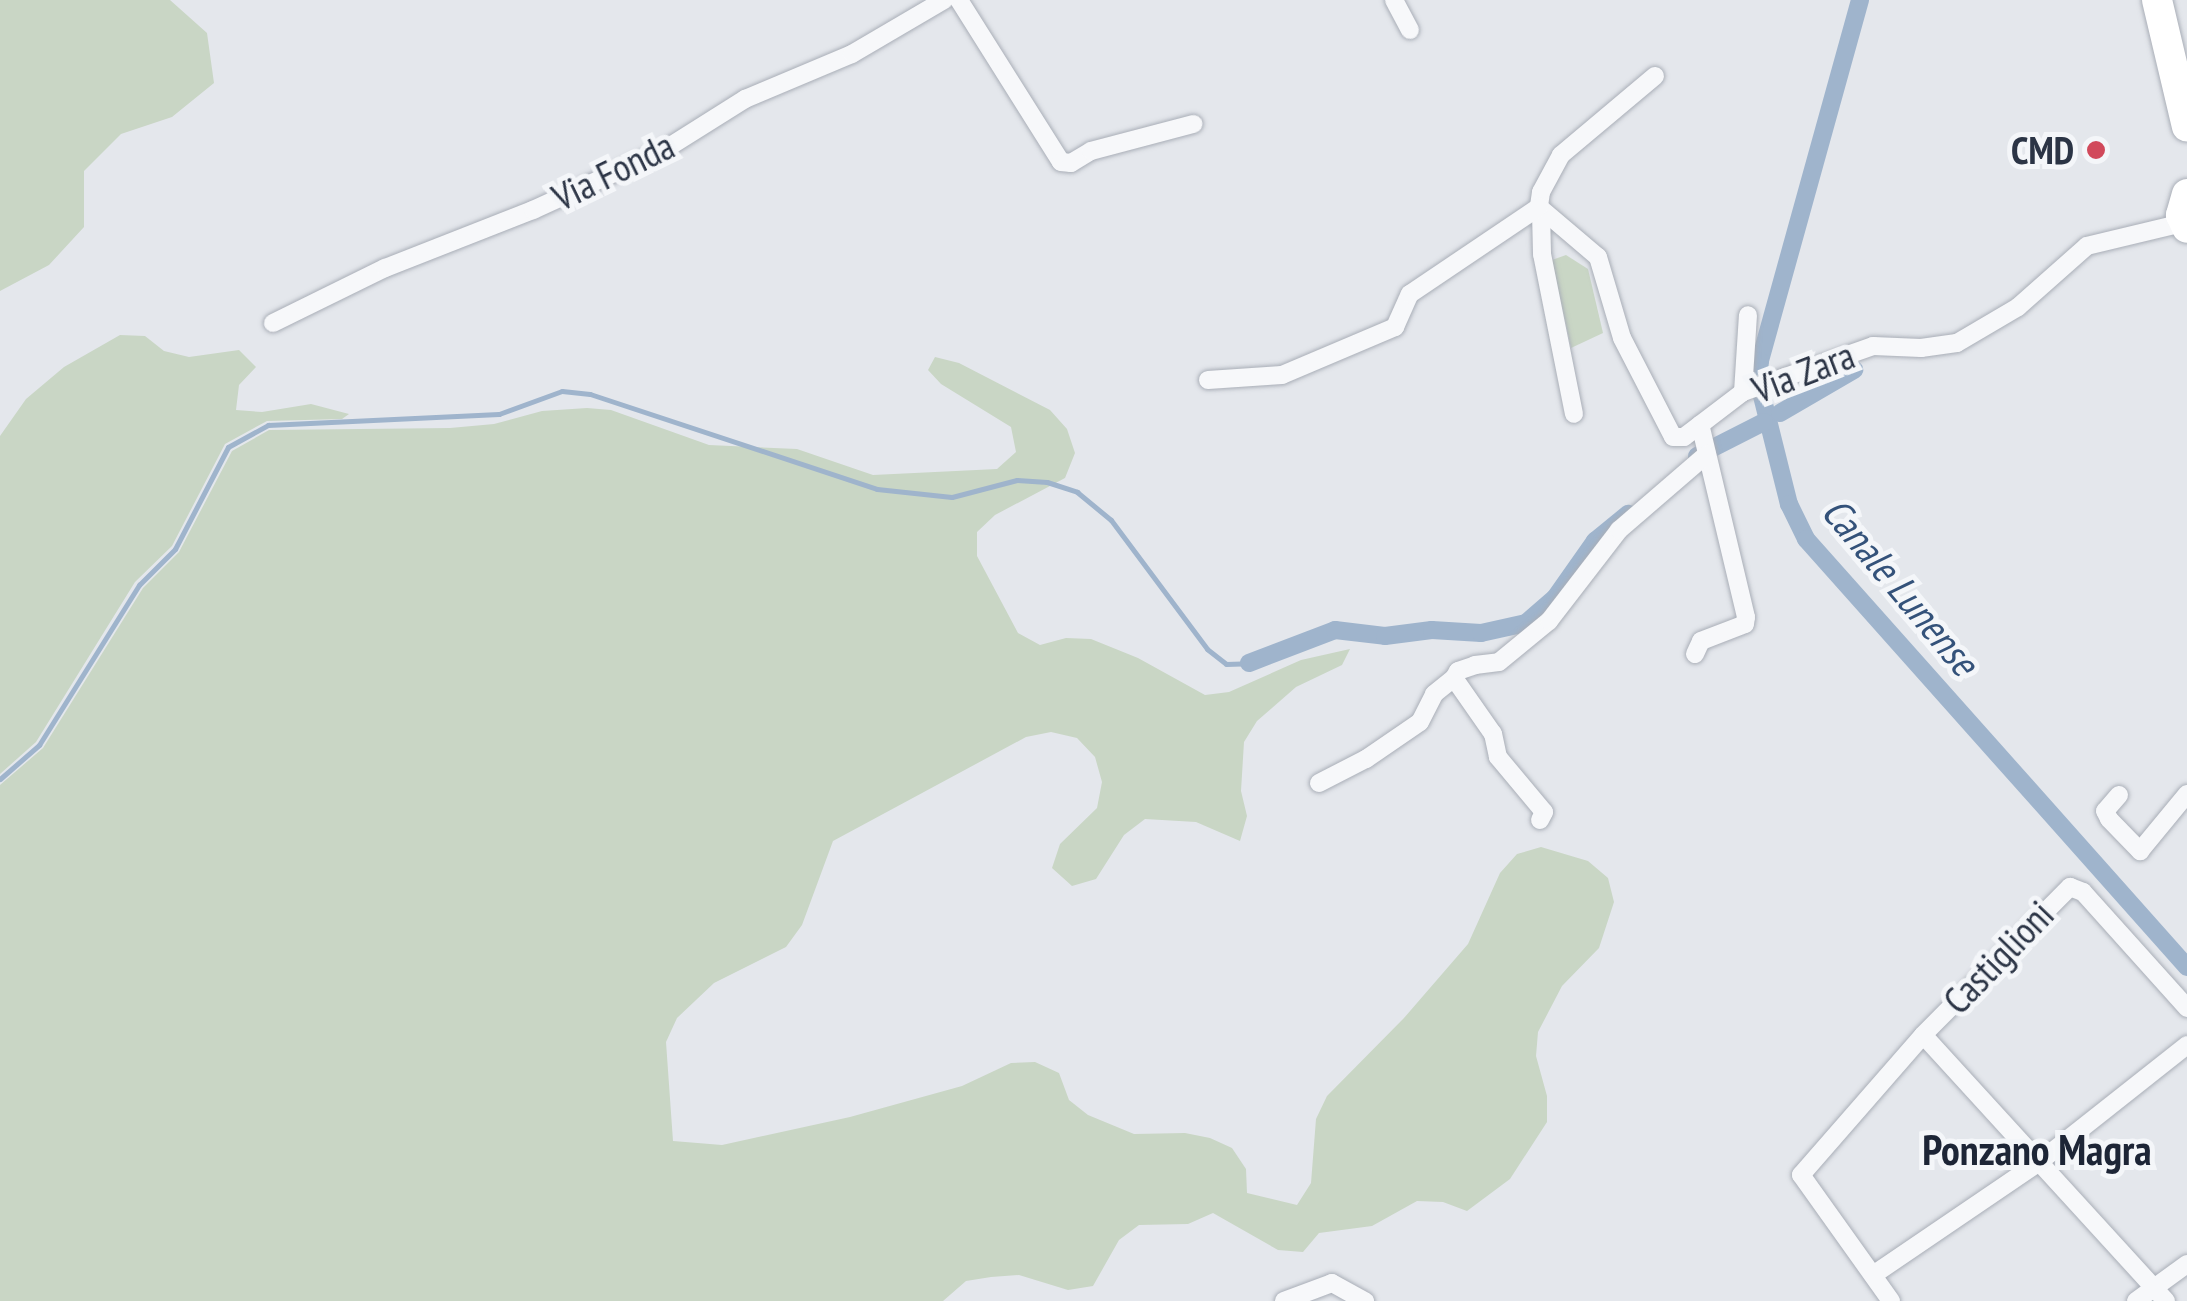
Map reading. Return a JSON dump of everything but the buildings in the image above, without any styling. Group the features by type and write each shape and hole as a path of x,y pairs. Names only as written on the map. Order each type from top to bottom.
{"main road":[{"path":"2157,0 2187,127"}],"street":[{"name":"Via Fonda","path":"273,323 385,268 533,210 664,150 745,99 852,54 944,0"},
{"path":"959,0 1061,162 1071,163 1090,151 1192,124"},
{"path":"1394,0 1410,30"},
{"path":"1574,414 1542,254 1541,192 1561,155 1655,76"},
{"path":"1208,380 1282,374 1395,327 1410,294 1540,210"},
{"path":"1540,210 1598,256 1622,338 1672,437 1705,445 1746,617 1745,624 1701,640 1694,654"},
{"name":"Via Zara","path":"1454,678 1475,665 1499,662 1548,622 1619,530 1705,445 1743,392 1873,346 1920,348 1957,342 2018,308 2087,246 2186,215"},
{"path":"1743,392 1748,315"},
{"path":"1319,782 1366,759 1420,722 1434,694 1454,678 1492,734 1498,756 1544,812 1540,820"},
{"path":"2119,795 2106,811 2108,819 2140,851 2187,794"},
{"name":"Castiglioni","path":"2160,1295 1923,1035 2070,887 2084,892 2187,1008"},
{"path":"1891,1301 1801,1175 1923,1035"},
{"path":"1873,1275 2039,1162 2187,1045"},
{"path":"2136,1301 2160,1295 2187,1264"},
{"path":"1284,1301 1332,1284 1365,1301"}],"green space":[{"path":"0,0 170,0 207,33 214,83 172,117 121,134 84,171 84,227 49,265 0,291"},
{"path":"1566,255 1588,269 1603,333 1571,348 1552,260"},
{"path":"120,335 145,336 164,351 189,357 239,350 256,367 239,385 236,410 262,412 311,404 349,414 342,419 267,421 225,444 172,546 135,582 36,742 0,774 0,436 26,399 64,367"},
{"path":"935,357 959,363 1050,410 1067,429 1075,453 1065,478 995,515 977,532 977,556 1018,633 1040,645 1066,638 1091,639 1138,658 1205,695 1229,692 1301,660 1350,649 1342,665 1296,687 1257,721 1244,742 1241,791 1247,816 1240,841 1196,822 1145,819 1124,835 1096,879 1072,886 1052,868 1060,844 1097,808 1102,782 1095,757 1077,738 1051,732 1026,737 833,841 802,925 786,947 714,983 677,1018 666,1042 673,1141 722,1145 850,1117 962,1086 1011,1063 1035,1062 1059,1073 1069,1100 1088,1115 1134,1134 1185,1133 1210,1138 1232,1148 1246,1169 1247,1193 1297,1205 1311,1183 1316,1119 1327,1096 1404,1018 1468,944 1500,873 1517,854 1541,847 1588,861 1608,878 1614,902 1599,948 1562,986 1538,1032 1536,1056 1547,1096 1547,1122 1510,1179 1467,1211 1443,1202 1417,1201 1372,1226 1319,1233 1303,1252 1278,1250 1213,1213 1188,1224 1139,1225 1119,1240 1093,1286 1068,1290 1019,1275 991,1277 966,1281 943,1301 0,1301 0,785 43,748 143,588 179,552 232,451 269,430 450,428 494,424 542,411 587,408 611,410 709,445 797,449 873,475 997,469 1016,452 1011,427 941,384 928,370"}],"waterway":[{"name":"Canale Lunense","path":"1860,0 1760,361 1758,380 1789,504 1806,539 2187,967"},
{"path":"1780,413 1854,370"},
{"path":"0,779 39,745 139,585 175,549 228,447 268,425 499,414 562,391 590,394 877,489 952,497 1017,480 1047,482 1077,492 1111,520 1207,649 1226,664 1249,663"},
{"path":"1697,456 1764,422"},
{"path":"1249,663 1335,630 1385,636 1432,630 1481,633 1526,623 1555,598 1595,541 1628,514"}],"place":[{"name":"CMD","path":"2096,150"}],"district":[{"name":"Ponzano Magra","path":"2037,1150"}]}
